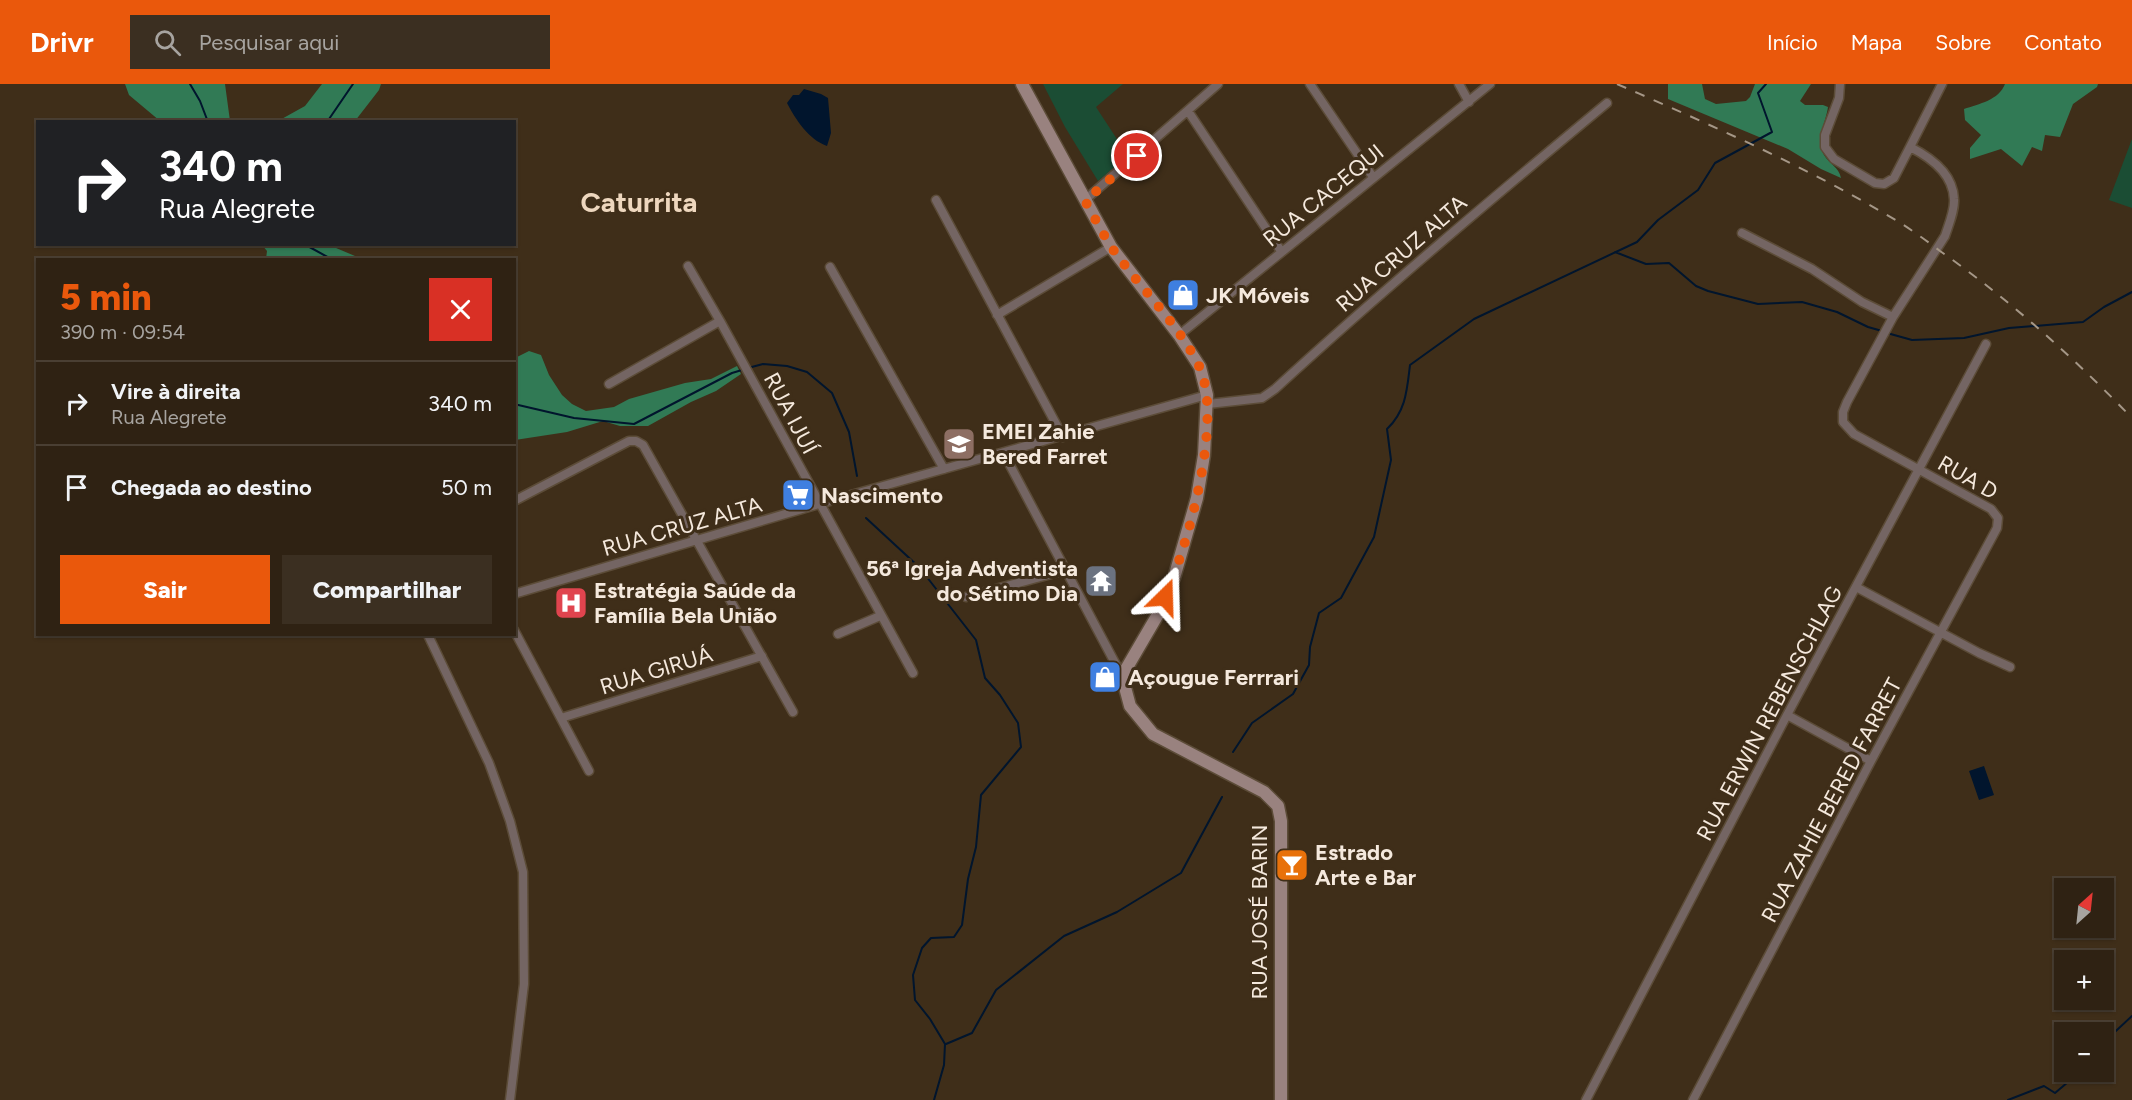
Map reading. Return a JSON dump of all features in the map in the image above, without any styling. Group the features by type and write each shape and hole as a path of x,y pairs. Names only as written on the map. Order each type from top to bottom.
{"main road":[{"path":"1022,84 1111,247 1179,335 1200,367 1207,400 1204,455 1197,498 1174,578 1157,616 1122,676"},
{"name":"RUA JOSÉ BARIN","path":"1122,676 1130,706 1153,734 1264,792 1278,806 1281,821 1281,1100"}],"street":[{"path":"1085,201 1218,84"},
{"path":"1310,84 1373,177"},
{"path":"1459,84 1468,102"},
{"name":"RUA CACEQUI","path":"1179,335 1490,84"},
{"path":"1840,84 1839,98 1826,135 1825,147 1834,159 1875,183 1884,184 1894,178 1942,84"},
{"name":"RUA CRUZ ALTA","path":"516,593 819,504 1063,437 1207,400 1262,398 1448,235 1607,103"},
{"path":"1188,111 1281,251"},
{"path":"1742,233 1812,269 1862,302 1893,317 1945,236 1954,199 1947,178 1937,164 1925,154 1910,147"},
{"path":"936,200 1063,437"},
{"path":"997,315 1111,247"},
{"name":"RUA IJUÍ","path":"688,266 913,673"},
{"path":"830,267 944,469"},
{"name":"RUA D","path":"1893,317 1847,402 1843,422 1854,434 1991,509 1998,518"},
{"path":"609,384 720,321"},
{"name":"RUA ERWIN REBENSCHLAG","path":"1586,1100 1786,715 1986,344"},
{"path":"516,500 629,441 636,441 643,445 794,712"},
{"path":"1004,454 1122,676"},
{"name":"RUA ZAHIE BERED FARRET","path":"1693,1100 1996,528 1998,518"},
{"path":"966,597 1066,570"},
{"path":"1856,587 2010,667"},
{"path":"838,634 880,616"},
{"path":"516,634 589,771"},
{"path":"429,636 489,763 510,821 524,872 524,984 510,1100"},
{"name":"RUA GIRUÁ","path":"561,718 762,656"},
{"path":"1786,715 1871,761"}],"green space":[{"path":"125,84 225,84 230,120 159,120 129,95"},
{"path":"322,84 381,84 379,90 356,120 280,120 305,106"},
{"path":"1043,84 1123,84 1096,107 1128,156 1098,181 1065,127"},
{"path":"1668,84 1702,84 1705,99 1716,104 1746,101 1755,84 1811,84 1800,101 1805,105 1828,107 1821,137 1822,149 1841,178 1788,149 1668,99"},
{"path":"2005,84 2098,84 2073,104 2060,137 2045,135 2042,151 2032,147 2022,166 2001,149 1970,159 1970,148 1981,135 1965,120 1964,109 1993,98"},
{"path":"2132,139 2132,208 2109,200"},
{"path":"263,246 331,246 355,256 379,258 266,258 267,251"},
{"path":"529,351 541,355 549,375 562,395 572,404 586,411 614,407 629,399 685,383 711,379 737,366 741,374 716,391 648,426 620,426 603,421 567,432 516,440 516,358"}],"water":[{"path":"804,89 828,98 831,133 827,146 808,134 787,103 793,95 799,95"},
{"path":"1984,766 1994,795 1979,800 1969,771"}],"waterway":[{"path":"190,84 207,120"},
{"path":"328,120 353,84"},
{"path":"1233,752 1252,723 1293,694 1309,665 1310,647 1319,613 1341,598 1374,537 1391,460 1387,429 1402,407 1410,365 1474,319 1637,242 1658,220 1698,190 1715,163 1772,132 1758,93 1766,84"},
{"path":"308,246 329,258"},
{"path":"1615,252 1646,264 1669,263 1696,286 1708,291 1758,304 1802,302 1837,312 1882,331"},
{"path":"1887,333 1912,340 1964,338 2009,328 2083,322 2104,307 2132,292"},
{"path":"748,368 763,364 787,366 807,372 832,393 849,432 857,476"},
{"path":"516,404 574,418 634,424 742,370"},
{"path":"866,518 919,567 976,640 985,678 1000,695 1018,723 1021,747 981,795 976,847 968,879 962,925 954,937 931,938 922,948 913,975 915,1000 945,1044 944,1065 934,1100"},
{"path":"946,1044 972,1033 996,990 1064,936 1117,912 1181,873 1222,797"},
{"path":"2114,1033 2132,1016"},
{"path":"2008,1100 2044,1086 2055,1093 2068,1082"}],"railway":[{"path":"1617,84 1796,166 1899,222 2016,309 2064,351 2132,418"}],"place":[{"name":"JK Móveis","path":"1183,295"},
{"name":"EMEI Zahie Bered Farret","path":"959,444"},
{"name":"Nascimento","path":"798,495"},
{"name":"56ª Igreja Adventista do Sétimo Dia","path":"1101,581"},
{"name":"Estratégia Saúde da Família Bela União","path":"571,603"},
{"name":"Açougue Ferrrari","path":"1105,677"},
{"name":"Estrado Arte e Bar","path":"1292,865"}],"district":[{"name":"Caturrita","path":"639,202"}],"route":[{"path":"1137,156 1085,201 1111,247 1179,335 1200,367 1208,404 1204,455 1197,498 1174,578 1165,597"}]}
